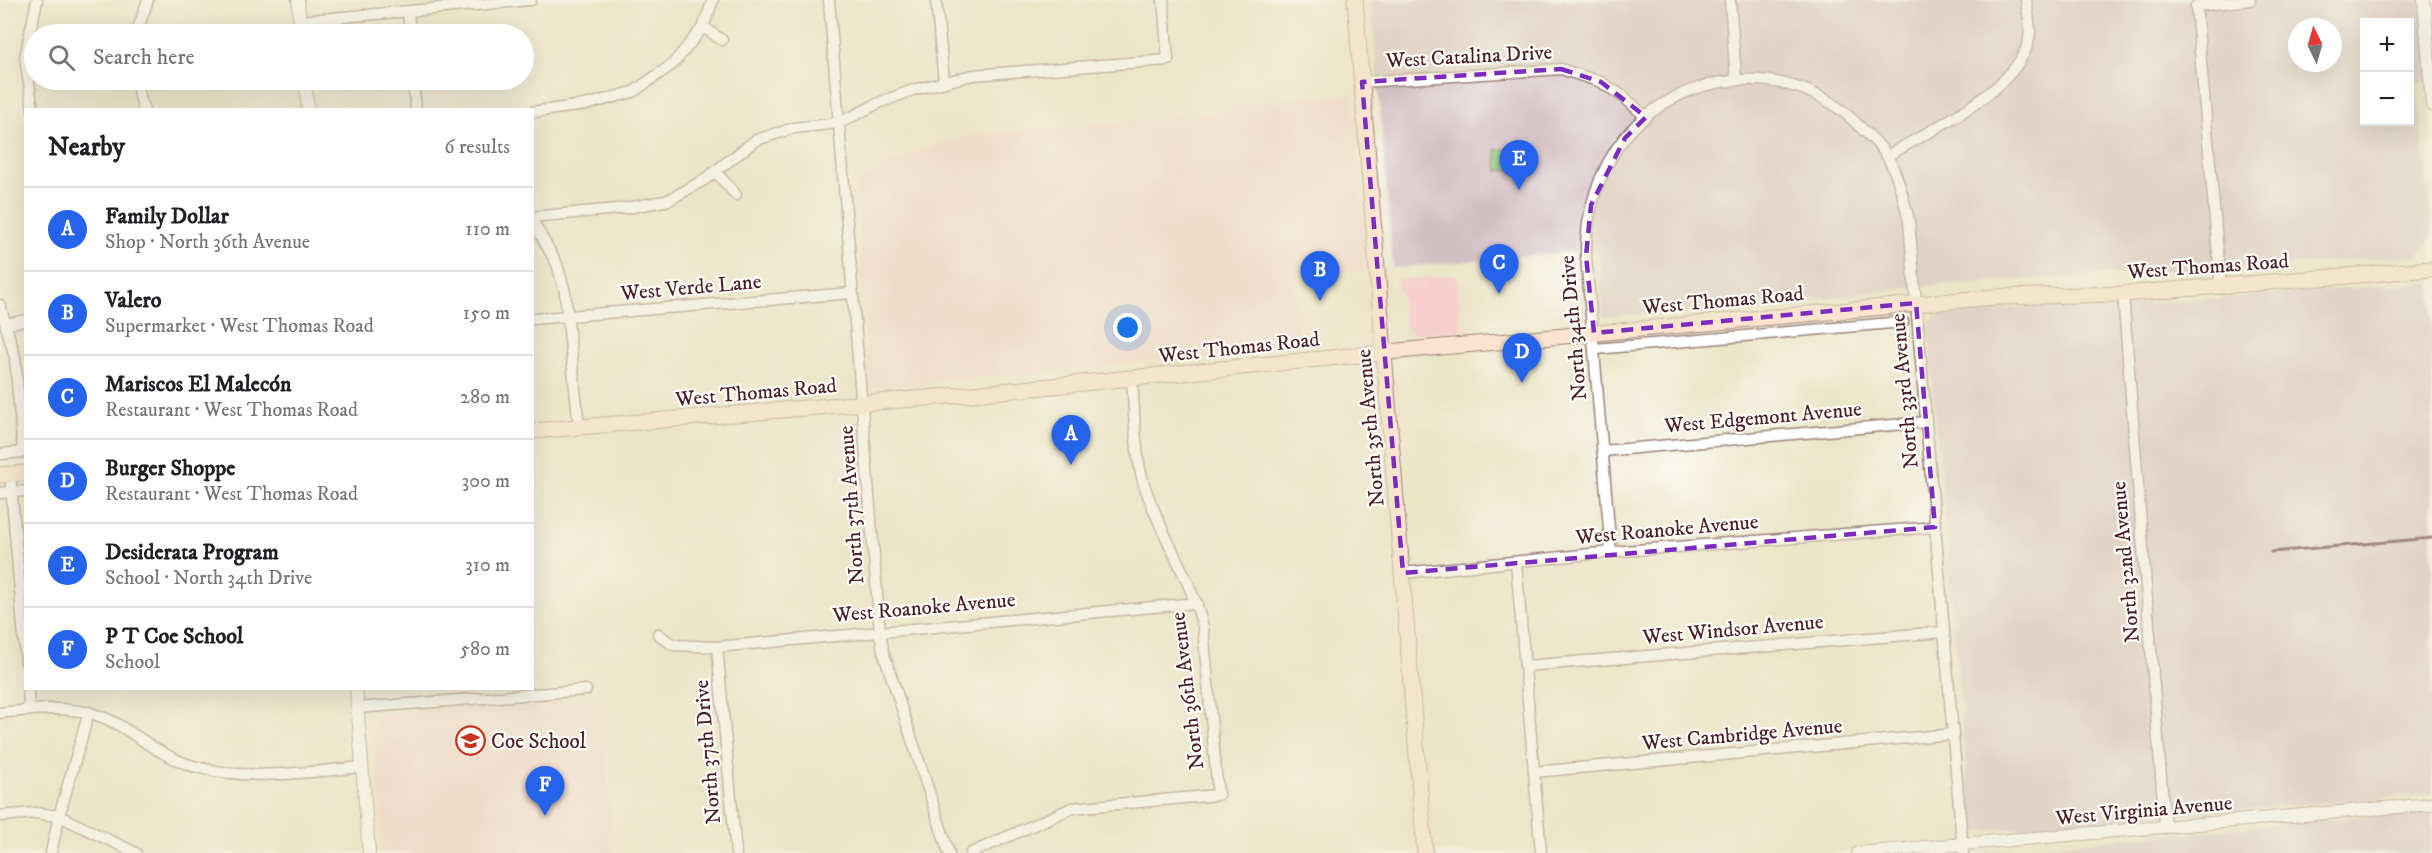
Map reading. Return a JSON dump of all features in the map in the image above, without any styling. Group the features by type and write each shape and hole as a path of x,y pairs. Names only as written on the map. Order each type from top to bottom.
{"main road":[{"name":"North 35th Avenue","path":"1355,0 1425,853"},
{"name":"West Thomas Road","path":"534,431 863,404 1385,353 1594,341 1916,303 2019,295 2123,294 2432,268"},
{"path":"5,475 24,473"}],"street":[{"path":"32,24 37,0"},
{"path":"140,24 148,0"},
{"path":"298,0 299,24"},
{"path":"299,21 531,0"},
{"path":"534,112 585,105 633,92 673,64 703,27 713,0"},
{"name":"North 37th Avenue","path":"829,0 880,632 883,651 901,709 949,853"},
{"path":"936,0 944,82"},
{"path":"534,218 669,200 715,171 756,140 794,128 839,123 881,102 944,82 973,75 1168,60 1163,0"},
{"path":"1730,0 1736,79"},
{"path":"1646,117 1680,93 1736,79 1767,79 1825,97 1848,115 1887,156 1997,87 2017,67 2030,33 2026,0"},
{"path":"2221,287 2196,6 2250,0"},
{"path":"2424,0 2432,105"},
{"path":"408,12 409,24"},
{"path":"703,27 722,40"},
{"name":"West Catalina Drive","path":"1362,82 1561,69 1601,82 1624,97 1646,117"},
{"path":"30,90 33,108"},
{"path":"138,90 143,108"},
{"path":"306,90 308,108"},
{"path":"415,90 416,108"},
{"name":"North 34th Drive","path":"1611,552 1586,256 1587,222 1599,182 1625,138 1646,117"},
{"name":"North 33rd Avenue","path":"1887,156 1909,221 1963,849"},
{"path":"715,171 735,195"},
{"path":"534,222 557,264 569,316 579,427"},
{"name":"West Verde Lane","path":"534,319 852,293"},
{"name":"North 32nd Avenue","path":"2123,294 2165,828"},
{"path":"0,305 15,357 24,452 0,454"},
{"path":"1879,307 1880,324"},
{"path":"7,324 24,320"},
{"name":"West Thomas Road","path":"1594,341 1903,322"},
{"name":"North 36th Avenue","path":"971,853 1072,808 1218,795 1203,627 1197,603 1158,520 1142,478 1132,379"},
{"name":"West Edgemont Avenue","path":"1603,451 1926,422"},
{"path":"5,475 24,645"},
{"path":"6,493 24,491"},
{"name":"West Roanoke Avenue","path":"1403,573 1611,552 1935,527"},
{"path":"1516,562 1541,853"},
{"name":"West Roanoke Avenue","path":"658,634 673,645 717,647 1197,603"},
{"name":"West Windsor Avenue","path":"1525,666 1944,632"},
{"name":"North 37th Drive","path":"717,647 736,853"},
{"path":"28,690 30,710"},
{"path":"356,690 369,853"},
{"path":"357,708 586,690"},
{"path":"0,712 50,708 89,712 117,724 159,752 183,763 214,771 263,774 362,767"},
{"path":"51,853 59,816 89,712"},
{"name":"West Cambridge Avenue","path":"1534,772 1953,734"},
{"name":"West Virginia Avenue","path":"1858,853 1963,849 2432,804"},
{"path":"0,816 35,813 59,816 136,853"}],"highlighted area":[{"path":"1561,69 1601,82 1646,117 1625,138 1591,205 1586,256 1594,333 1916,303 1935,527 1403,573 1362,82"}],"shaded area":[{"path":"1371,0 2432,0 2432,80 2417,82 2432,237 2417,256 1937,285 1603,317 1598,249 1393,268"},
{"path":"1353,94 1367,270 1295,276 1300,347 880,387 872,385 869,381 855,184 881,168 922,149 969,136 1229,112 1229,105"},
{"path":"1457,275 1462,330 1415,334 1406,330 1401,295 1395,280"},
{"path":"2432,282 2432,794 1972,832 1927,323 1939,315 1999,308 2144,304"},
{"path":"603,698 613,853 383,853 373,715"},
{"path":"2432,810 2432,853 1964,853"}],"green space":[{"path":"1514,149 1515,169 1498,171 1496,150"}],"railway":[{"path":"2271,552 2432,538"}],"place":[{"name":"Desiderata Program","path":"1519,190"},
{"name":"Mariscos El Malecón","path":"1499,294"},
{"name":"Valero","path":"1320,301"},
{"name":"Burger Shoppe","path":"1522,383"},
{"name":"Family Dollar","path":"1071,465"},
{"name":"Coe School","path":"470,741"},
{"name":"P T Coe School","path":"545,816"}]}
